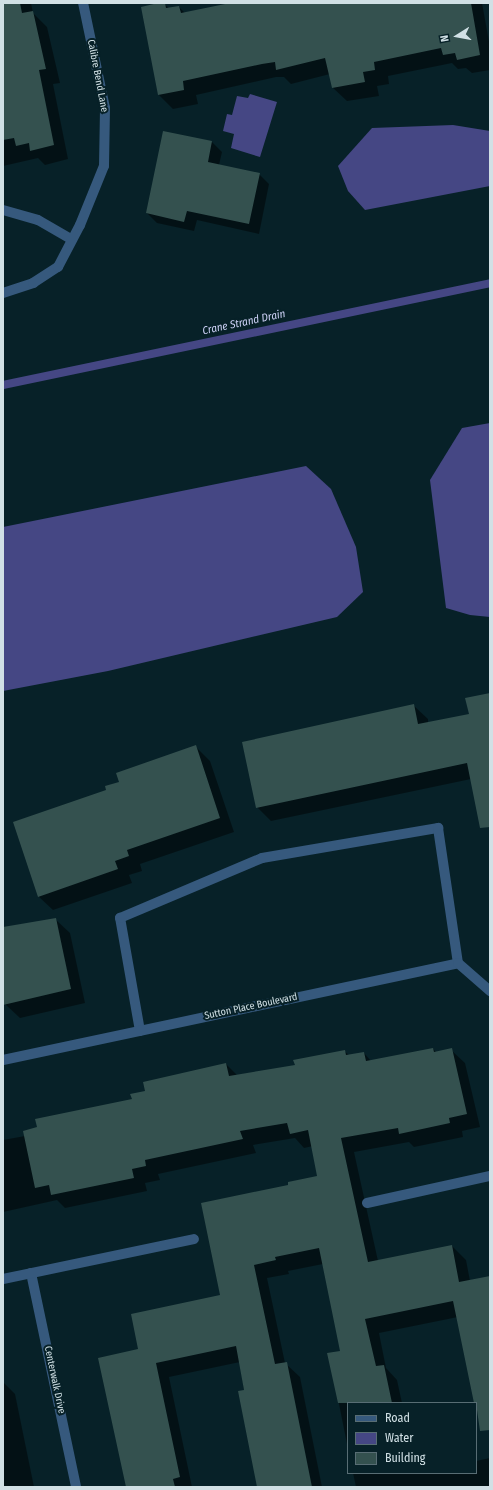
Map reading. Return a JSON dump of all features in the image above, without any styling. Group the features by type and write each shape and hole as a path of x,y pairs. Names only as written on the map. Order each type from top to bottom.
{"lane":[{"name":"Calibre Bend Lane","path":"3,293 34,283 58,267 72,240 104,166 105,108 83,3"},
{"path":"3,210 38,220 72,240"},
{"path":"140,1031 120,918 262,858 438,828 458,963 490,991"},
{"name":"Sutton Place Boulevard","path":"3,1060 458,963"},
{"path":"367,1203 490,1176"},
{"path":"3,1279 194,1238"},
{"name":"Centerwalk Drive","path":"31,1273 76,1487"}],"water":[{"path":"250,94 277,102 260,157 231,148 234,134 223,131 227,114 232,115 237,96 248,98"},
{"path":"453,125 490,131 490,186 365,210 348,191 338,166 372,128"},
{"path":"490,423 490,617 470,615 446,608 430,480 462,428"},
{"path":"306,466 331,489 356,547 363,592 337,617 108,671 3,691 3,527"}],"building":[{"path":"3,3 20,3 22,13 33,11 46,69 39,70 54,145 30,151 29,143 16,146 14,138 3,140"},
{"path":"165,3 166,8 179,6 181,13 230,3 471,3 480,55 457,60 455,53 443,55 441,48 374,62 375,70 363,72 365,82 332,88 325,58 276,70 275,62 183,81 184,90 158,95 141,7"},
{"path":"163,131 212,141 208,162 260,173 249,224 187,211 184,222 146,213"},
{"path":"490,693 490,827 480,828 467,763 256,808 242,742 414,704 418,724 469,714 465,698"},
{"path":"196,745 220,818 127,850 129,856 115,861 118,869 38,897 13,822 106,790 105,786 119,782 116,773"},
{"path":"56,918 71,989 3,1005 3,927"},
{"path":"433,1048 434,1052 452,1048 467,1114 449,1118 450,1123 399,1134 398,1128 341,1138 368,1262 452,1245 459,1282 490,1276 490,1430 480,1431 477,1402 474,1402 453,1301 365,1319 376,1366 384,1365 392,1402 338,1403 327,1353 340,1351 319,1248 275,1257 276,1260 254,1265 275,1364 287,1362 312,1487 257,1487 238,1391 244,1390 236,1346 156,1363 180,1477 173,1479 175,1487 126,1487 98,1358 138,1349 131,1314 220,1295 201,1203 288,1185 288,1182 317,1176 308,1130 290,1134 287,1123 240,1131 243,1139 145,1160 146,1166 132,1169 134,1178 51,1195 49,1185 35,1188 23,1131 37,1127 35,1119 132,1099 130,1094 145,1091 143,1082 226,1063 229,1076 295,1065 293,1060 345,1050 346,1055 364,1052 366,1061"}],"waterway":[{"name":"Crane Strand Drain","path":"3,385 490,283"}]}
